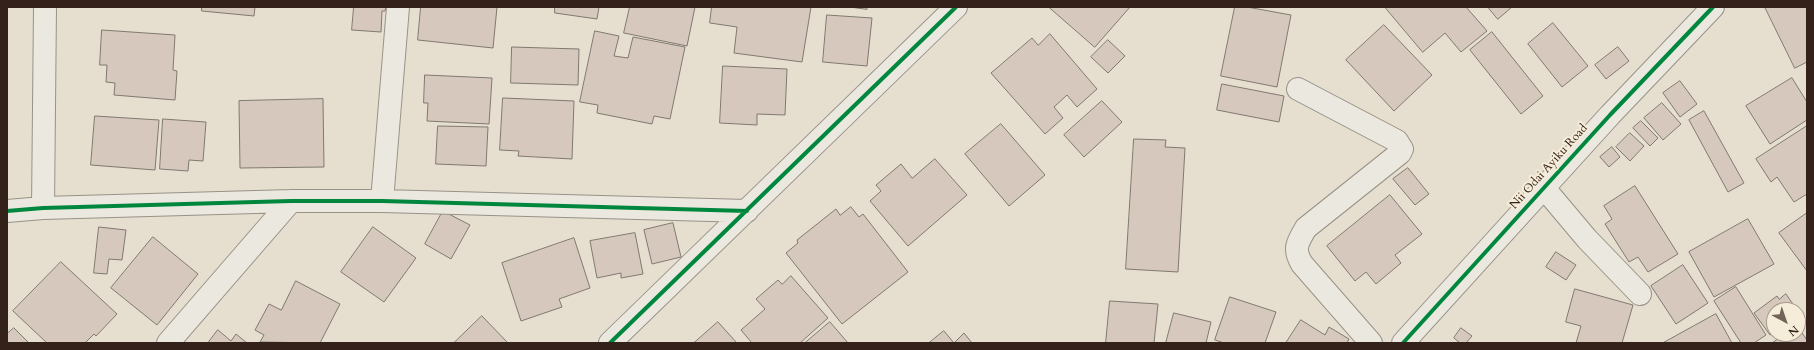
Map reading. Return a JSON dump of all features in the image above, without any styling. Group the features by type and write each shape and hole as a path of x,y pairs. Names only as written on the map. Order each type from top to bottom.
{"street":[{"path":"43,208 45,7"},
{"path":"382,201 398,7"},
{"path":"610,343 956,7"},
{"name":"Nii Odai Ayiku Road","path":"1403,343 1610,116 1713,7"},
{"path":"1298,90 1397,141 1402,149 1400,153 1306,228 1296,249 1302,264 1371,343"},
{"path":"1544,188 1587,239 1640,294"},
{"path":"168,343 291,201"},
{"path":"7,211 43,208 291,201 382,201 747,211"}],"building":[{"path":"202,7 255,7 254,16 202,11"},
{"path":"354,7 386,7 385,11 382,11 381,32 352,30"},
{"path":"421,7 497,7 493,48 418,40"},
{"path":"555,7 599,7 597,19 555,13"},
{"path":"630,7 695,7 687,46 624,33"},
{"path":"712,7 811,7 802,62 734,53 737,27 710,23"},
{"path":"850,7 867,7 867,9"},
{"path":"1049,7 1130,7 1095,47"},
{"path":"1235,7 1247,7 1291,15 1277,87 1221,76"},
{"path":"1385,7 1466,7 1487,31 1461,52 1445,33 1423,52"},
{"path":"1488,7 1512,7 1498,19"},
{"path":"1765,7 1807,7 1807,62 1795,68"},
{"path":"827,15 872,18 867,66 823,62"},
{"path":"1553,23 1588,66 1562,87 1528,44"},
{"path":"1384,25 1432,75 1394,111 1346,60"},
{"path":"102,30 175,35 173,70 177,71 175,100 114,95 115,83 106,82 107,65 100,65"},
{"path":"595,31 619,36 614,56 628,58 633,37 685,47 670,119 654,116 652,124 597,113 598,105 580,102"},
{"path":"1492,32 1543,96 1521,114 1470,50"},
{"path":"1050,34 1097,89 1077,107 1067,95 1054,107 1063,118 1045,134 991,73 1032,38 1038,45"},
{"path":"1108,40 1125,56 1108,73 1091,57"},
{"path":"512,47 579,49 578,85 511,83"},
{"path":"1618,47 1629,61 1606,79 1595,65"},
{"path":"723,66 787,69 785,115 757,114 757,125 720,123"},
{"path":"425,75 492,78 489,124 427,121 428,103 424,103"},
{"path":"1792,78 1807,102 1807,120 1770,144 1746,106"},
{"path":"1680,81 1697,104 1680,117 1663,93"},
{"path":"1222,84 1284,96 1279,122 1217,110"},
{"path":"503,98 574,101 572,159 518,156 519,151 500,150"},
{"path":"323,99 324,167 240,168 239,101"},
{"path":"1102,101 1122,122 1084,157 1064,135"},
{"path":"1662,103 1681,124 1663,140 1644,118"},
{"path":"1704,111 1744,183 1728,192 1689,120"},
{"path":"95,116 159,120 155,170 91,165"},
{"path":"163,119 206,122 203,161 189,160 188,171 160,169"},
{"path":"1641,121 1658,138 1650,146 1633,128"},
{"path":"1001,124 1045,175 1009,206 965,154"},
{"path":"438,126 488,127 486,166 436,164"},
{"path":"1807,126 1807,194 1794,202 1777,177 1771,182 1756,159"},
{"path":"1630,133 1644,146 1630,161 1616,147"},
{"path":"1134,139 1166,140 1165,147 1185,148 1178,272 1126,269"},
{"path":"1612,147 1620,157 1609,167 1600,157"},
{"path":"935,159 967,195 908,246 870,201 881,191 876,185 901,164 912,178"},
{"path":"1408,168 1429,194 1415,205 1393,179"},
{"path":"1635,186 1678,254 1648,272 1638,257 1629,262 1605,224 1612,219 1604,206"},
{"path":"1390,195 1422,234 1395,255 1401,263 1376,284 1366,272 1355,281 1327,246"},
{"path":"851,207 859,217 863,214 908,272 842,324 786,253 798,243 797,240 836,209 840,215"},
{"path":"443,211 470,225 451,259 425,244"},
{"path":"1807,213 1807,271 1779,233"},
{"path":"1748,219 1774,264 1714,297 1689,252"},
{"path":"673,223 681,257 652,264 644,230"},
{"path":"99,227 126,230 122,260 109,259 107,274 94,273"},
{"path":"373,227 416,258 384,302 341,272"},
{"path":"635,233 643,274 621,278 621,273 597,278 590,241"},
{"path":"153,237 198,274 157,325 111,288"},
{"path":"574,238 590,288 559,299 562,307 521,321 502,263"},
{"path":"1556,252 1576,265 1566,280 1546,267"},
{"path":"61,262 117,314 96,336 94,334 86,342 87,343 47,343 13,311"},
{"path":"1683,265 1708,303 1676,324 1651,286"},
{"path":"791,276 828,318 800,343 752,343 741,330 765,309 756,299 778,280 782,284"},
{"path":"296,281 340,304 320,343 260,342 264,335 255,330 269,304 281,310"},
{"path":"1736,287 1766,335 1754,343 1741,343 1714,301"},
{"path":"1575,289 1633,305 1622,343 1576,343 1581,326 1566,322"},
{"path":"1786,294 1792,302 1769,302 1777,296 1779,299"},
{"path":"1230,297 1276,312 1265,343 1224,343 1215,340"},
{"path":"1110,301 1158,304 1154,343 1106,343"},
{"path":"1766,304 1766,330 1754,313"},
{"path":"1174,313 1211,322 1206,343 1166,343"},
{"path":"1716,314 1732,343 1663,343"},
{"path":"482,316 508,343 454,343"},
{"path":"1301,320 1325,335 1329,327 1349,339 1347,343 1286,343"},
{"path":"718,322 737,343 694,343"},
{"path":"830,322 848,343 805,343"},
{"path":"14,328 29,343 7,343 7,334"},
{"path":"1461,328 1472,336 1466,343 1460,343 1454,338"},
{"path":"218,330 231,341 236,334 247,343 208,343"},
{"path":"944,331 954,343 929,343"},
{"path":"964,333 972,343 954,343"},
{"path":"1806,339 1807,340 1807,343 1772,343 1806,342"}],"cycle path":[{"path":"610,343 956,7"},
{"path":"1403,343 1610,115 1713,7"},
{"path":"7,211 43,208 291,201 382,201 747,211"}]}
